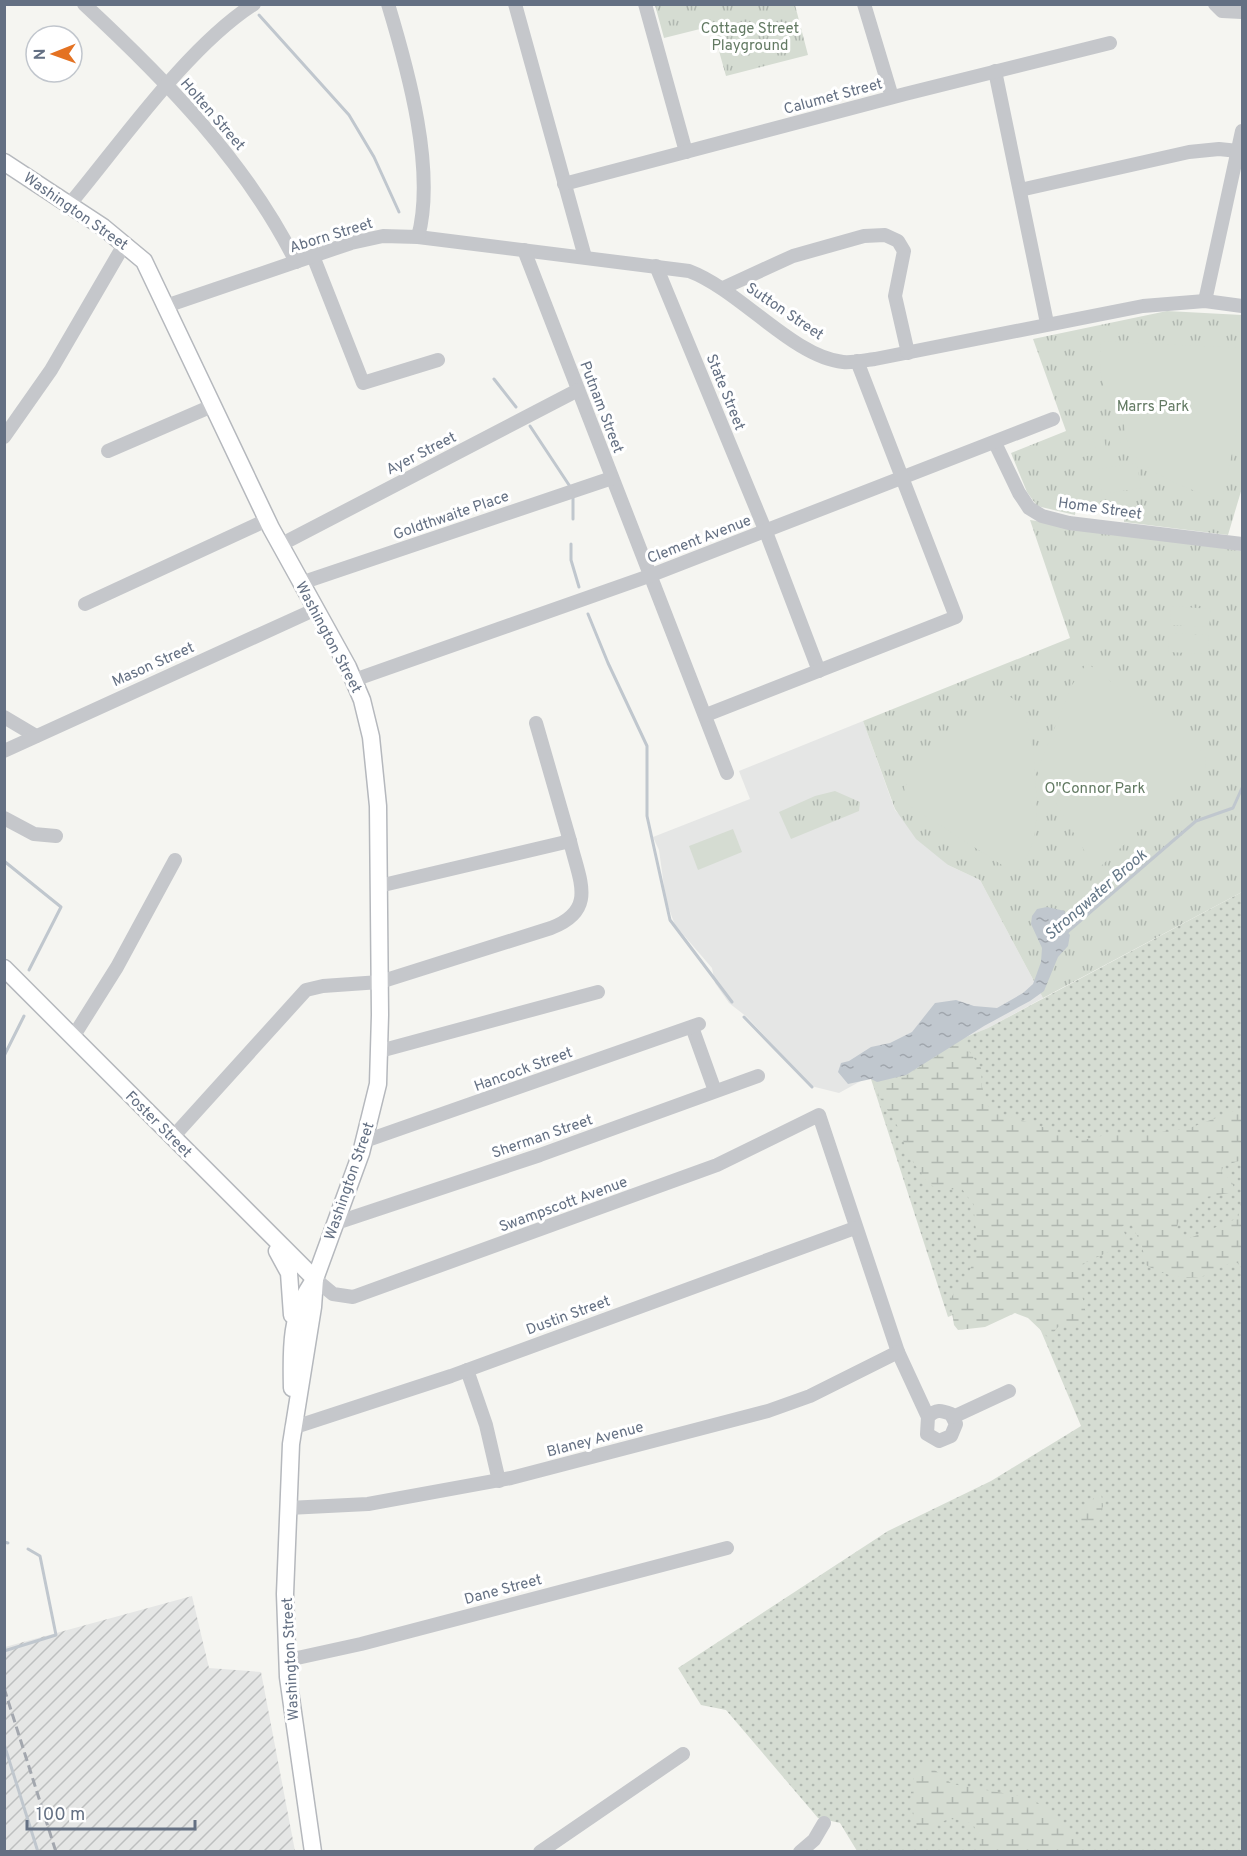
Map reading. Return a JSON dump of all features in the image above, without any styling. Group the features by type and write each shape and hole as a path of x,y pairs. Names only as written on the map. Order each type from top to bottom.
{"main road":[{"name":"Washington Street","path":"4,162 125,243 144,261 279,545 354,680 368,720 376,768 380,982 378,1084 365,1141 315,1280 313,1307 292,1428"},
{"name":"Foster Street","path":"4,968 315,1280"},
{"path":"266,1232 289,1273 292,1336"},
{"name":"Washington Street","path":"313,1851 294,1730 285,1594 292,1428 292,1336 302,1296 315,1280"}],"street":[{"name":"Holten Street","path":"84,4 167,87 242,173 296,262"},
{"path":"69,205 167,87 215,35 254,4"},
{"path":"388,4 411,89 419,142 423,202 418,237"},
{"path":"515,4 585,257"},
{"path":"645,4 686,152"},
{"path":"864,4 892,97"},
{"path":"1215,4 1222,11 1242,12"},
{"name":"Calumet Street","path":"564,184 892,97 1110,43"},
{"path":"995,71 1047,323"},
{"path":"1205,301 1242,131"},
{"path":"1020,190 1189,152 1219,149 1238,151"},
{"path":"723,288 793,256 864,236 885,235 898,241 904,250 895,296 908,353"},
{"name":"Sutton Street","path":"418,237 689,271 723,288 809,349 830,359 857,361 908,353 1047,323 1143,306 1205,301 1242,306"},
{"name":"Aborn Street","path":"166,306 370,238 418,237"},
{"path":"4,437 51,370 125,243"},
{"name":"Putnam Street","path":"524,250 649,576 728,773"},
{"path":"313,256 363,383 438,360"},
{"name":"State Street","path":"656,266 766,531 819,670"},
{"path":"706,715 956,617 857,361"},
{"name":"Ayer Street","path":"279,545 578,390"},
{"path":"108,450 212,406"},
{"name":"Clement Avenue","path":"354,680 649,576 1053,419"},
{"name":"Home Street","path":"995,443 1026,505 1042,516 1069,523 1242,544"},
{"name":"Goldthwaite Place","path":"301,583 612,478"},
{"path":"85,604 267,520"},
{"name":"Mason Street","path":"4,751 316,609"},
{"path":"4,717 36,736"},
{"path":"172,1138 306,990 323,986 380,982 551,928 573,918 579,911 581,899 570,841 536,723"},
{"path":"4,818 34,834 56,836"},
{"path":"379,886 570,841"},
{"path":"73,1037 117,968 176,860"},
{"path":"380,1051 598,992"},
{"name":"Hancock Street","path":"365,1141 696,1025 715,1090"},
{"name":"Sherman Street","path":"336,1223 540,1155 758,1076"},
{"name":"Swampscott Avenue","path":"315,1280 333,1294 353,1297 717,1166 795,1130 819,1115 855,1228"},
{"path":"855,1228 898,1352 927,1417 927,1434 939,1441 951,1436 956,1425 953,1417 942,1410 933,1412 927,1417"},
{"name":"Dustin Street","path":"292,1428 467,1370 855,1228"},
{"name":"Blaney Avenue","path":"288,1508 368,1504 499,1481 768,1411 810,1396 898,1352"},
{"path":"467,1370 486,1425 499,1481"},
{"path":"953,1417 1009,1391"},
{"name":"Dane Street","path":"288,1660 361,1644 727,1548"},
{"path":"540,1851 683,1754"},
{"path":"800,1851 814,1840 824,1823"}],"shaded area":[{"path":"863,721 895,810 948,865 980,880 1043,998 988,1028 870,1076 839,1093 811,1086 747,1017 729,1003 715,983 712,968 675,925 666,901 659,850 653,837 750,799 739,771"},
{"path":"192,1596 209,1668 261,1672 295,1851 5,1851 5,1647"}],"green space":[{"name":"Cottage Street Playground","path":"655,5 795,5 808,55 726,76 712,26 664,38"},
{"name":"Marrs Park","path":"1167,311 1242,315 1242,488 1228,535 1124,522 1125,508 1077,502 1075,515 1037,506 1027,492 1011,453 1066,431 1033,339"},
{"path":"1101,341 1242,348 1242,405 1222,500 1157,474 1136,457 1129,445 1123,420 1119,421 1103,382 1100,364"},
{"path":"1117,427 1122,449 1112,451 1107,429"},
{"path":"1102,430 1107,452 1097,454 1092,432"},
{"path":"1087,433 1092,455 1082,457 1077,435"},
{"path":"1137,463 1141,488 1102,494 1098,469"},
{"name":"O\"Connor Park","path":"1030,520 1242,551 1242,892 1043,998 980,880 948,865 916,839 895,809 863,721 1070,638"},
{"path":"1171,606 1211,609 1209,627 1170,625"},
{"path":"1169,633 1209,635 1208,654 1168,652"},
{"path":"1087,663 1205,754 1206,768 1100,867 1088,857 1037,771 1072,685"},
{"path":"999,692 1017,702 1024,714 1029,729 1034,766 1035,832 1028,854 1016,874 907,804 904,787"},
{"path":"835,791 860,802 859,811 791,839 779,812 815,796"},
{"path":"733,829 742,852 698,870 689,846"},
{"path":"1242,892 1242,1851 857,1851 840,1823 818,1818 726,1710 701,1705 678,1668 888,1531 991,1481 1081,1426 1022,1286 948,1317 870,1076 988,1028"},
{"path":"961,1040 981,1068 982,1087 988,1106 1005,1115 1083,1140 1110,1134 1136,1135 1187,1129 1242,1108 1242,1160 1223,1166 1221,1174 1231,1179 1235,1192 1200,1198 1178,1223 1176,1232 1182,1239 1190,1238 1238,1218 1242,1198 1242,1269 1238,1263 1230,1263 1203,1276 1187,1278 1153,1269 1146,1265 1142,1246 1130,1221 1122,1227 1131,1248 1115,1249 1080,1265 1079,1279 1086,1319 1076,1326 1058,1327 1049,1338 1028,1318 1015,1313 985,1327 958,1330 954,1325 950,1299 969,1272 978,1249 973,1204 962,1189 938,1190 927,1182 909,1156 898,1127 878,1095 877,1082 907,1075"},
{"path":"1098,1492 1101,1493 1103,1506 1098,1518 1090,1524 1078,1523 1076,1512 1088,1506"},
{"path":"925,1762 952,1784 1025,1797 1037,1802 1078,1841 1080,1851 979,1851 981,1841 973,1824 954,1819 939,1823 928,1833 919,1831 911,1806 911,1790 919,1765"}],"water":[{"path":"1047,907 1065,911 1064,928 1070,935 1068,946 1058,957 1044,991 906,1075 877,1082 871,1079 848,1084 838,1072 841,1063 849,1061 871,1047 890,1043 912,1032 935,1003 956,1000 974,1006 997,1008 1023,993 1033,984 1041,962 1042,948 1031,924 1032,916 1037,909"}],"waterway":[{"name":"Strongwater Brook","path":"259,15 349,115 374,157 399,212"},
{"name":"Strongwater Brook","path":"494,379 516,407"},
{"name":"Strongwater Brook","path":"530,426 571,488"},
{"name":"Strongwater Brook","path":"573,497 573,519"},
{"name":"Strongwater Brook","path":"571,544 571,560 579,587"},
{"name":"Strongwater Brook","path":"588,614 647,746 647,816 670,920 732,1002"},
{"name":"Strongwater Brook","path":"1066,933 1196,821 1233,808 1242,788"},
{"path":"4,861 61,907 29,970"},
{"path":"4,1056 24,1016"},
{"name":"Strongwater Brook","path":"744,1017 812,1087"},
{"path":"4,1542 8,1543"},
{"path":"4,1651 56,1635 40,1556 28,1549"},
{"path":"4,1744 38,1852"}],"railway":[{"path":"4,1688 56,1852"}]}
